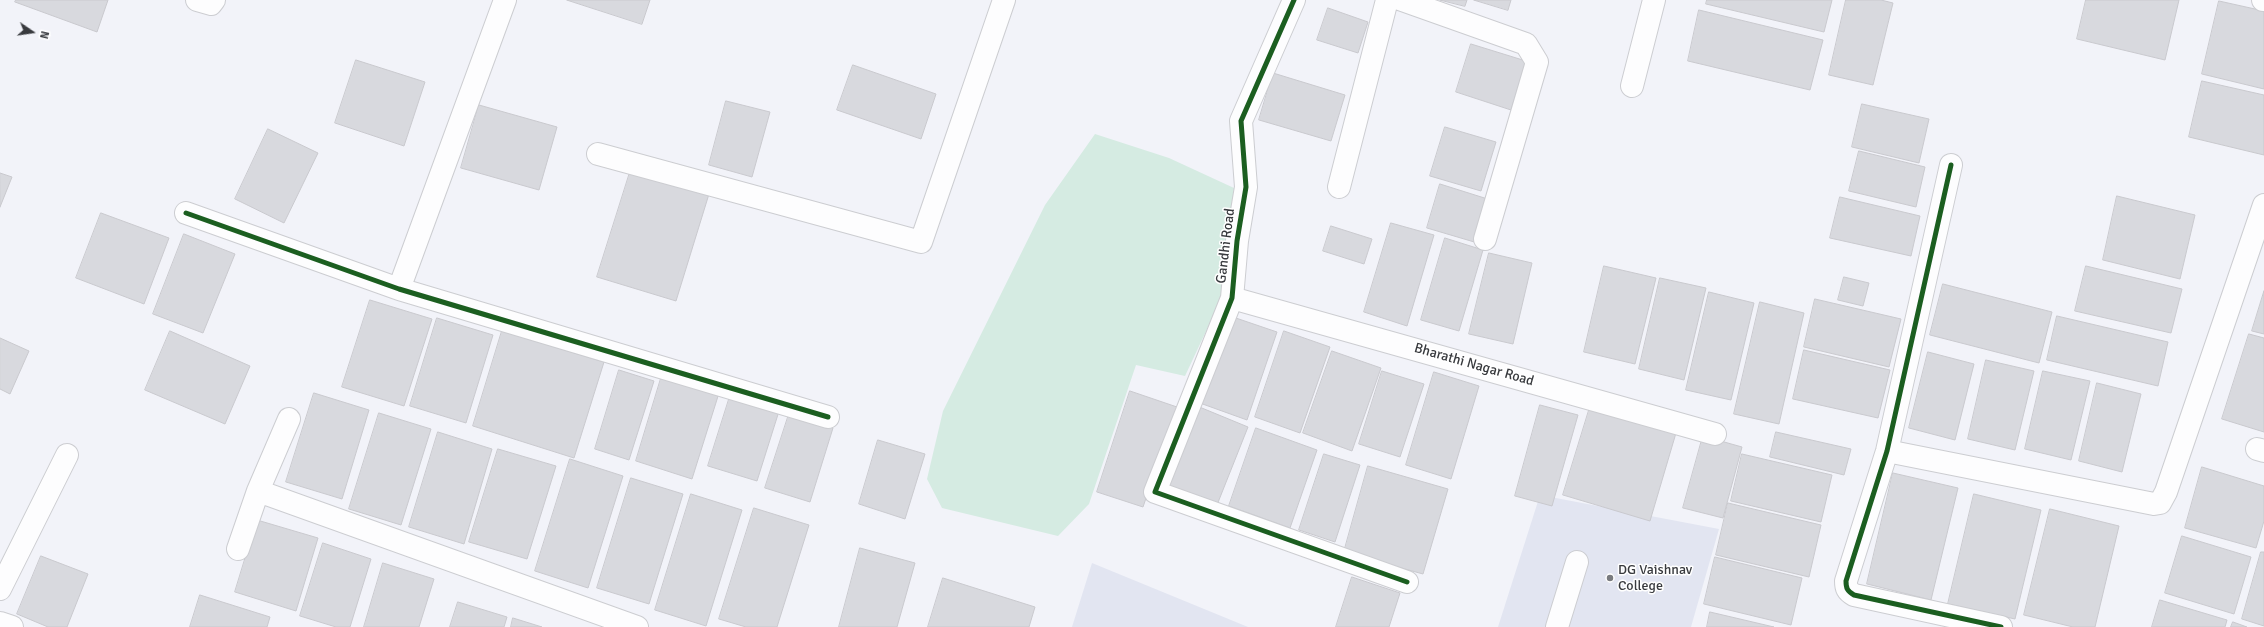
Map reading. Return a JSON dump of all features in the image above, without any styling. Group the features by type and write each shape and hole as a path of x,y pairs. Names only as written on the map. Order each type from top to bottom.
{"street":[{"path":"196,0 211,4 214,0"},
{"path":"399,289 505,0"},
{"path":"598,154 921,242 1004,0"},
{"name":"Gandhi Road","path":"1294,0 1241,121 1246,187 1237,241 1232,298 1155,492 1407,582"},
{"path":"1339,186 1387,0"},
{"path":"1402,0 1526,44 1537,62 1485,239"},
{"path":"1632,86 1654,0"},
{"path":"1951,165 1887,451 1846,581 1849,592 1854,595 2001,627"},
{"path":"1887,451 2154,504 2160,503 2166,492 2264,205"},
{"path":"186,213 399,289 828,416"},
{"name":"Bharathi Nagar Road","path":"1232,298 1715,434"},
{"path":"238,550 258,492 289,419"},
{"path":"0,590 67,455"},
{"path":"258,492 637,627"},
{"path":"1557,627 1577,562"},
{"path":"0,623 12,627"}],"shaded area":[{"name":"DG Vaishnav College","path":"1540,495 1719,529 1691,627 1498,627"},
{"path":"1092,563 1248,627 1072,627"}],"green space":[{"path":"1095,134 1169,158 1234,188 1223,295 1185,376 1136,365 1089,504 1058,536 942,508 927,479 943,411 1045,205"}],"building":[{"path":"16,0 108,0 97,32 15,2"},
{"path":"567,0 650,0 642,24"},
{"path":"1440,0 1467,0 1465,6"},
{"path":"1474,0 1511,0 1508,10"},
{"path":"1707,0 1832,0 1824,32 1706,4"},
{"path":"1846,0 1881,0 1893,3 1873,85 1829,75"},
{"path":"2086,0 2179,0 2165,60 2077,39"},
{"path":"2219,1 2264,11 2264,89 2202,74"},
{"path":"1328,8 1368,22 1358,53 1317,40"},
{"path":"1699,10 1823,40 1810,90 1688,61"},
{"path":"1471,44 1526,61 1511,110 1456,92"},
{"path":"356,60 425,82 404,146 335,123"},
{"path":"853,65 936,94 921,139 837,110"},
{"path":"1273,73 1345,95 1331,141 1259,120"},
{"path":"2202,81 2264,95 2264,155 2189,137"},
{"path":"726,101 770,112 752,177 709,165"},
{"path":"1862,104 1929,119 1919,163 1852,147"},
{"path":"479,105 557,127 539,190 461,168"},
{"path":"1445,127 1496,142 1481,191 1430,176"},
{"path":"268,129 318,153 284,223 235,199"},
{"path":"1859,151 1925,167 1916,207 1849,191"},
{"path":"631,169 709,194 676,301 597,277"},
{"path":"0,173 12,177 0,207"},
{"path":"1440,184 1494,201 1481,244 1427,228"},
{"path":"2117,196 2195,215 2180,279 2103,260"},
{"path":"1840,197 1920,216 1911,256 1830,238"},
{"path":"101,213 169,238 144,304 76,278"},
{"path":"1391,223 1434,235 1407,326 1364,312"},
{"path":"1331,226 1372,239 1364,264 1323,251"},
{"path":"184,234 235,254 203,333 153,314"},
{"path":"1445,238 1483,250 1459,331 1421,320"},
{"path":"1489,253 1532,263 1513,344 1469,334"},
{"path":"1604,266 1656,278 1635,364 1584,352"},
{"path":"2086,266 2182,289 2171,333 2075,311"},
{"path":"1844,277 1869,283 1863,306 1838,300"},
{"path":"1660,278 1706,288 1684,380 1639,369"},
{"path":"1943,284 2052,312 2039,363 1930,335"},
{"path":"2264,291 2264,334 2252,331"},
{"path":"1709,292 1754,303 1731,400 1686,390"},
{"path":"1815,299 1901,319 1889,367 1804,347"},
{"path":"370,300 432,319 404,406 342,387"},
{"path":"1760,302 1804,313 1779,424 1734,414"},
{"path":"1227,315 1277,332 1247,420 1197,402"},
{"path":"2057,316 2168,342 2158,386 2047,360"},
{"path":"437,318 493,335 466,423 410,406"},
{"path":"170,331 250,366 225,424 145,390"},
{"path":"502,331 604,362 574,458 473,426"},
{"path":"1284,331 1330,347 1300,433 1255,417"},
{"path":"2249,334 2264,338 2264,432 2222,419"},
{"path":"0,338 29,351 10,394 0,389"},
{"path":"1804,350 1890,370 1878,418 1793,399"},
{"path":"1332,351 1381,368 1352,451 1303,433"},
{"path":"1928,352 1974,364 1955,440 1909,428"},
{"path":"1986,360 2034,371 2015,450 1968,439"},
{"path":"619,370 654,381 629,460 595,449"},
{"path":"1382,371 1424,384 1400,457 1359,444"},
{"path":"2043,371 2090,381 2071,460 2025,449"},
{"path":"1434,372 1479,386 1451,479 1406,465"},
{"path":"662,375 719,393 692,479 636,461"},
{"path":"2097,383 2141,394 2122,472 2079,461"},
{"path":"1130,391 1177,407 1143,507 1097,492"},
{"path":"314,393 369,410 342,499 286,482"},
{"path":"731,393 780,408 757,481 708,466"},
{"path":"1540,405 1578,415 1552,506 1515,496"},
{"path":"1197,406 1248,427 1215,510 1163,490"},
{"path":"1590,407 1676,433 1650,521 1563,495"},
{"path":"379,413 431,429 401,525 349,509"},
{"path":"789,414 833,428 810,502 765,488"},
{"path":"1256,428 1317,450 1290,528 1229,506"},
{"path":"438,432 492,449 464,544 409,527"},
{"path":"1776,432 1851,449 1844,475 1770,457"},
{"path":"1703,436 1742,447 1723,518 1683,508"},
{"path":"878,440 925,454 905,519 859,504"},
{"path":"498,449 556,466 527,559 469,542"},
{"path":"1324,454 1360,465 1335,542 1299,530"},
{"path":"1742,454 1832,475 1821,522 1731,501"},
{"path":"570,459 623,476 588,588 535,571"},
{"path":"1368,466 1448,489 1423,574 1344,552"},
{"path":"2202,467 2264,486 2264,521 2256,548 2185,528"},
{"path":"1893,473 1958,488 1931,600 1867,584"},
{"path":"631,478 683,494 649,604 597,588"},
{"path":"691,494 742,510 706,626 655,610"},
{"path":"1974,494 2041,510 2015,619 1948,604"},
{"path":"1728,503 1821,525 1809,577 1716,555"},
{"path":"754,508 809,525 777,627 746,627 719,619"},
{"path":"2050,509 2119,526 2095,627 2073,627 2024,615"},
{"path":"257,520 318,538 296,611 235,592"},
{"path":"2182,536 2251,557 2234,614 2165,593"},
{"path":"323,543 371,559 350,627 336,627 300,616"},
{"path":"860,548 915,563 897,627 839,627"},
{"path":"2261,552 2264,552 2264,626 2242,619"},
{"path":"41,556 88,574 67,627 48,627 17,614"},
{"path":"1715,557 1802,578 1791,625 1704,604"},
{"path":"383,563 434,579 419,627 364,627"},
{"path":"1352,577 1400,593 1389,627 1336,627"},
{"path":"943,578 1035,607 1029,627 928,627"},
{"path":"200,595 270,617 267,627 190,627"},
{"path":"2160,600 2227,620 2225,627 2152,627"},
{"path":"458,602 507,617 504,627 450,627"},
{"path":"1710,612 1774,627 1707,627"},
{"path":"513,618 542,627 511,627"},
{"path":"2233,622 2247,627 2231,627"}],"cycle path":[{"path":"1294,0 1241,121 1246,187 1237,241 1232,298 1155,492 1407,582"},
{"path":"1951,165 1887,451 1846,581 1846,586 1848,591 1854,595 2001,627"},
{"path":"186,213 399,289 828,417"}],"place":[{"name":"DG Vaishnav College","path":"1610,578"}]}
